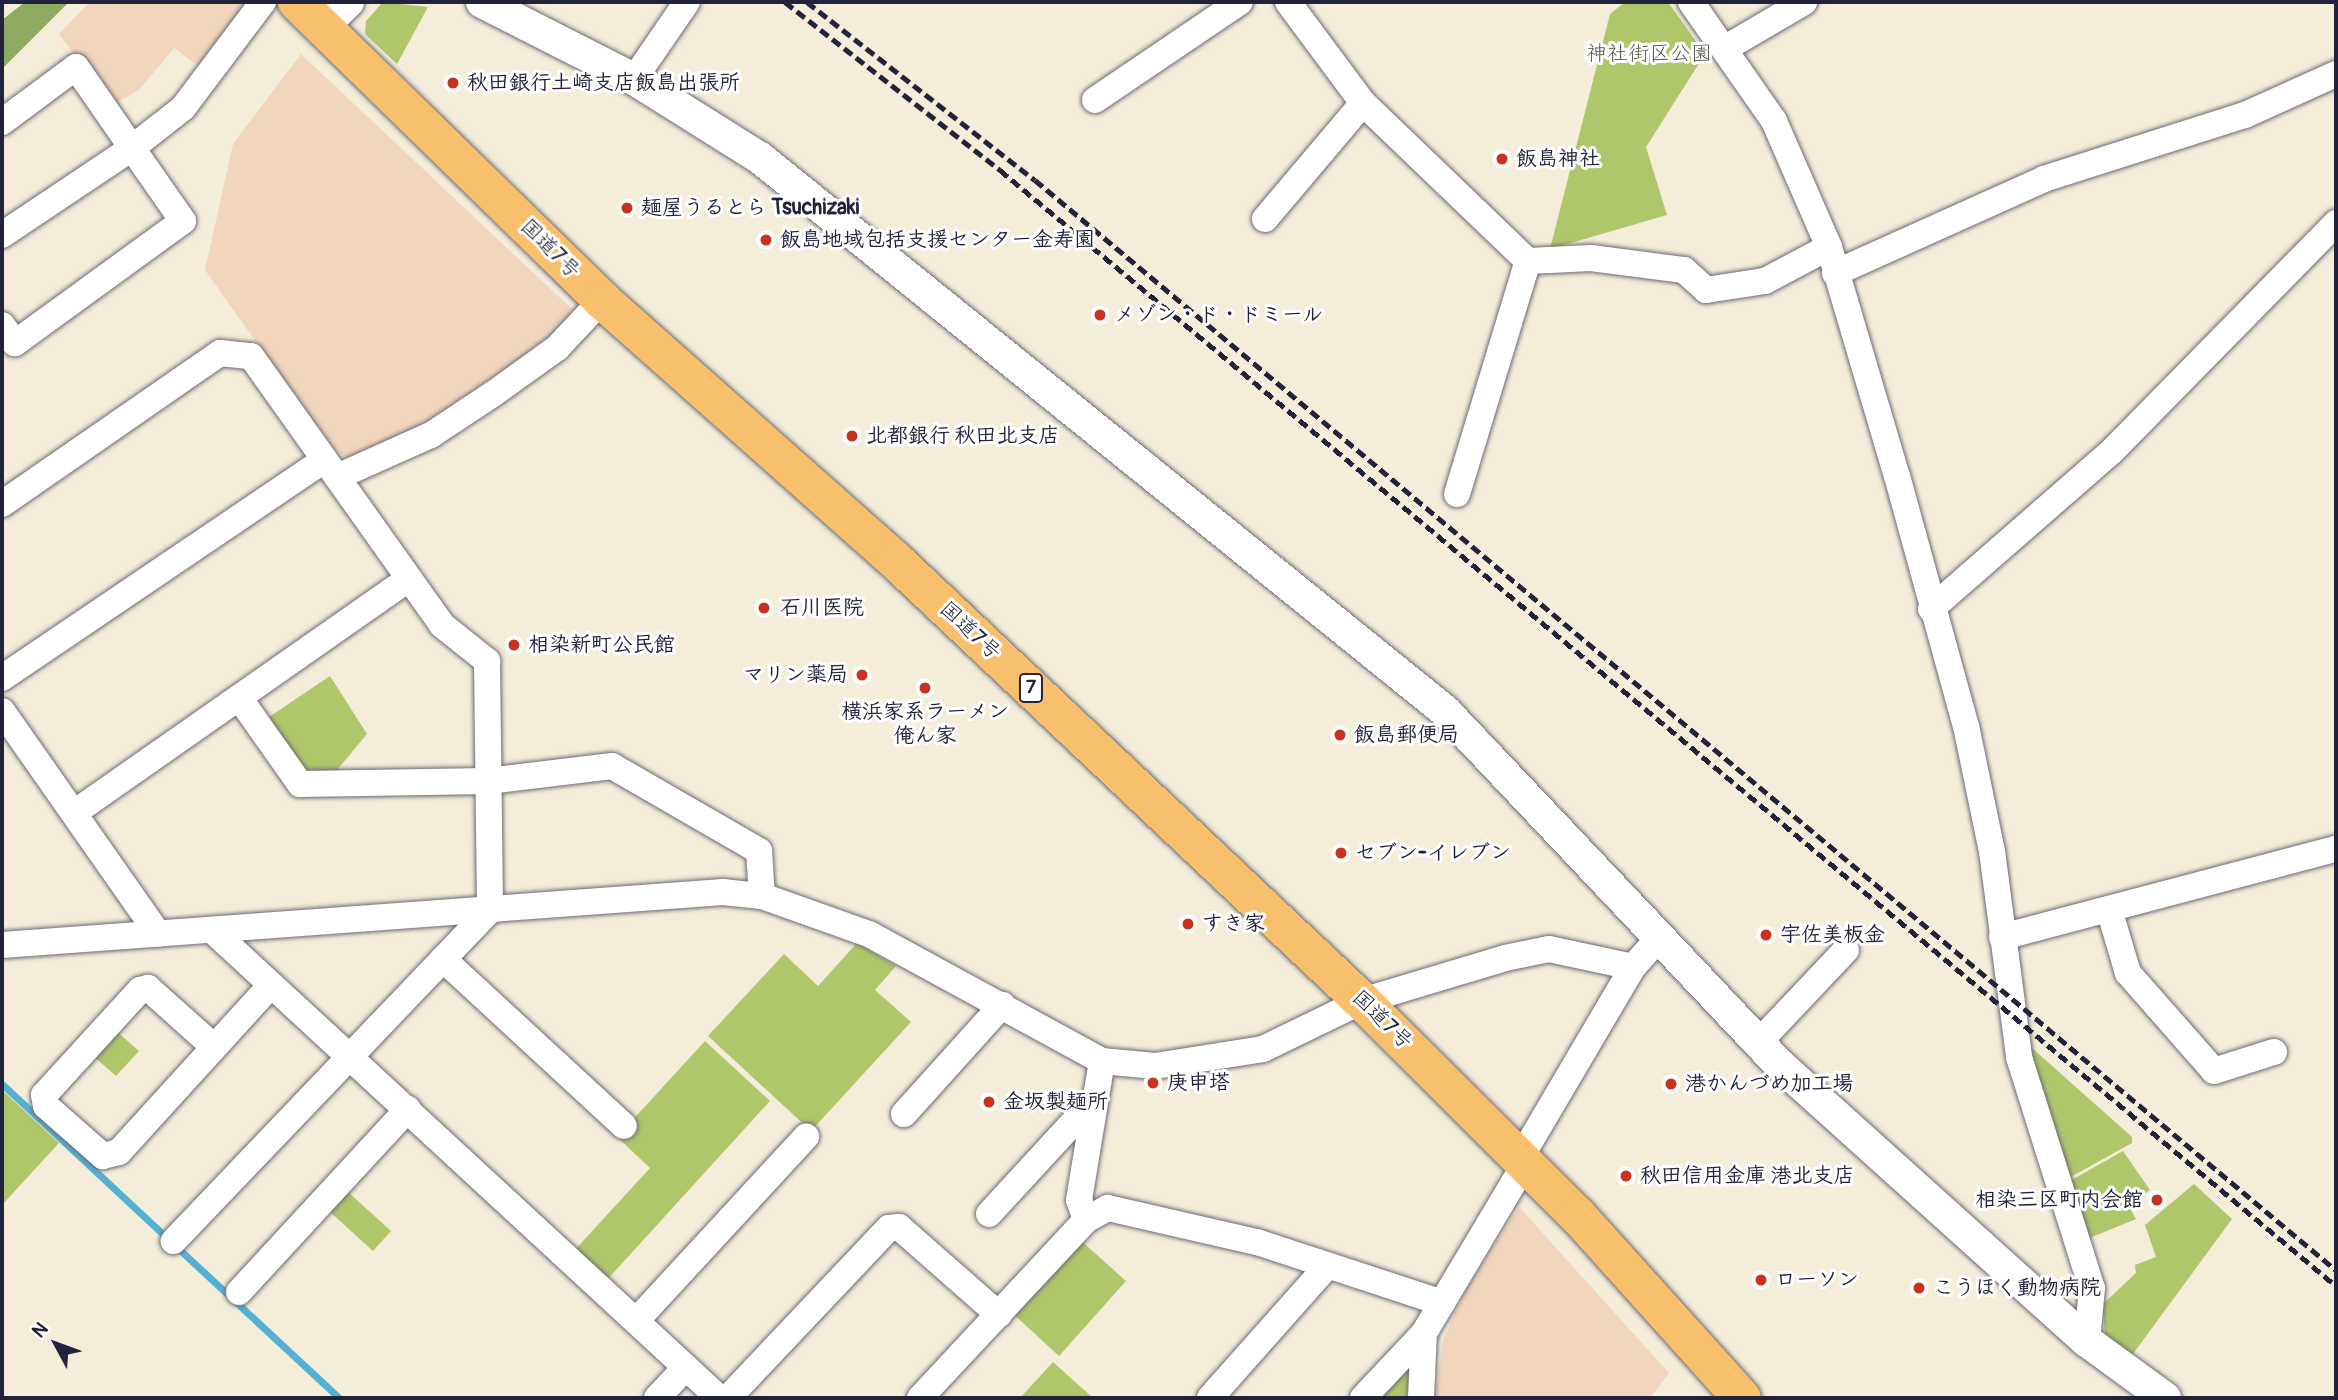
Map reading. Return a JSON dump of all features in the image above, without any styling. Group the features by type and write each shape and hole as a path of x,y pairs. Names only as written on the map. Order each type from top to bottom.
{"highway":[{"name":"国道7号","path":"323,10 602,300 896,561 1362,1001 1523,1159 1742,1398"}],"street":[{"path":"2,235 132,148 184,108 262,2"},
{"path":"482,2 634,79 760,158 846,224 1445,711 1758,1043 2087,1341 2165,1398"},
{"path":"634,79 687,2"},
{"path":"1095,100 1240,2"},
{"path":"1288,2 1363,103 1528,261 1591,258 1684,270 1706,290 1765,281 1829,247"},
{"path":"1691,2 1774,121 1829,247 1966,726 2002,937 2019,1057 2092,1288 2087,1341"},
{"path":"1724,49 1804,2"},
{"path":"2,122 76,67 183,221 6,340"},
{"path":"1835,273 2044,179 2245,115 2336,74"},
{"path":"1265,219 1363,103"},
{"path":"1931,609 2112,452 2336,223"},
{"path":"1457,494 1528,261"},
{"path":"2,678 330,468 431,435 557,348 602,300"},
{"path":"2,504 220,354 251,356 443,625 487,661 490,910 174,1241"},
{"path":"74,813 408,579"},
{"path":"240,699 300,783 488,781 612,766 759,851 762,896"},
{"path":"2,711 158,934"},
{"path":"2002,937 2336,849"},
{"path":"2,945 723,892 762,896 869,934 1102,1061 1154,1066 1263,1049 1362,1001 1549,949 1633,967"},
{"path":"2109,909 2128,973 2214,1071 2273,1052"},
{"path":"213,931 719,1398"},
{"path":"1363,1398 1424,1333 1633,967 1658,939"},
{"path":"1758,1043 1846,950"},
{"path":"443,959 624,1126"},
{"path":"214,1047 148,988 140,990 44,1095 46,1106 103,1156 119,1152 271,985"},
{"path":"904,1114 1002,1005"},
{"path":"1086,1220 1079,1200 1092,1102 1102,1061"},
{"path":"989,1214 1092,1102"},
{"path":"239,1292 408,1109"},
{"path":"636,1321 806,1137"},
{"path":"920,1398 1086,1220 1108,1208 1327,1266 1442,1303"},
{"path":"728,1398 889,1228 899,1227 999,1315"},
{"path":"1210,1398 1327,1266"},
{"path":"1421,1398 1424,1333"},
{"path":"657,1398 686,1367"}],"shaded area":[{"path":"90,2 241,2 249,9 202,69 174,48 139,90 113,105 59,34"},
{"path":"301,54 573,310 553,340 406,439 351,460 331,447 205,270 233,144"},
{"path":"1519,1207 1669,1373 1650,1398 1435,1398 1443,1340 1465,1291"}],"green space":[{"path":"25,2 69,2 2,69 2,20"},
{"path":"383,2 428,7 397,64 365,34 366,21"},
{"name":"神社街区公園","path":"1625,2 1668,2 1705,54 1646,147 1667,215 1550,249 1610,14"},
{"path":"330,676 367,734 332,776 305,775 266,719"},
{"path":"857,943 896,966 875,990 911,1022 811,1131 708,1036 784,954 818,986"},
{"path":"115,1030 139,1051 116,1076 92,1055"},
{"path":"705,1041 770,1101 606,1281 573,1252 650,1168 617,1137"},
{"path":"2024,1041 2132,1137 2132,1143 2067,1179"},
{"path":"2,1090 59,1143 2,1205"},
{"path":"2123,1151 2150,1190 2128,1205 2136,1219 2087,1239 2068,1182"},
{"path":"2194,1184 2232,1219 2130,1358 2105,1338 2103,1304 2136,1273 2135,1265 2156,1257 2145,1225"},
{"path":"348,1192 391,1231 373,1251 330,1212"},
{"path":"1078,1238 1126,1281 1059,1356 1011,1312"},
{"path":"1410,1359 1407,1398 1374,1398"},
{"path":"1053,1362 1093,1398 1020,1398"}],"waterway":[{"path":"2,1084 164,1235"},
{"path":"181,1251 339,1398"}],"railway":[{"path":"785,2 1000,170 2336,1286"},
{"path":"807,2 1035,180 2336,1270"}],"place":[{"name":"秋田銀行土崎支店飯島出張所","path":"453,83"},
{"name":"飯島神社","path":"1502,159"},
{"name":"麺屋うるとら Tsuchizaki","path":"627,208"},
{"name":"飯島地域包括支援センター金寿園","path":"766,240"},
{"name":"メゾン・ド・ドミール","path":"1100,315"},
{"name":"北都銀行 秋田北支店","path":"852,436"},
{"name":"石川医院","path":"764,608"},
{"name":"相染新町公民館","path":"514,645"},
{"name":"マリン薬局","path":"862,675"},
{"name":"横浜家系ラーメン 俺ん家","path":"925,688"},
{"name":"飯島郵便局","path":"1340,735"},
{"name":"セブン-イレブン","path":"1341,853"},
{"name":"すき家","path":"1188,924"},
{"name":"宇佐美板金","path":"1766,935"},
{"name":"庚申塔","path":"1153,1083"},
{"name":"港かんづめ加工場","path":"1671,1084"},
{"name":"金坂製麺所","path":"989,1102"},
{"name":"秋田信用金庫 港北支店","path":"1626,1176"},
{"name":"相染三区町内会館","path":"2157,1200"},
{"name":"ローソン","path":"1761,1280"},
{"name":"こうほく動物病院","path":"1919,1288"}]}
